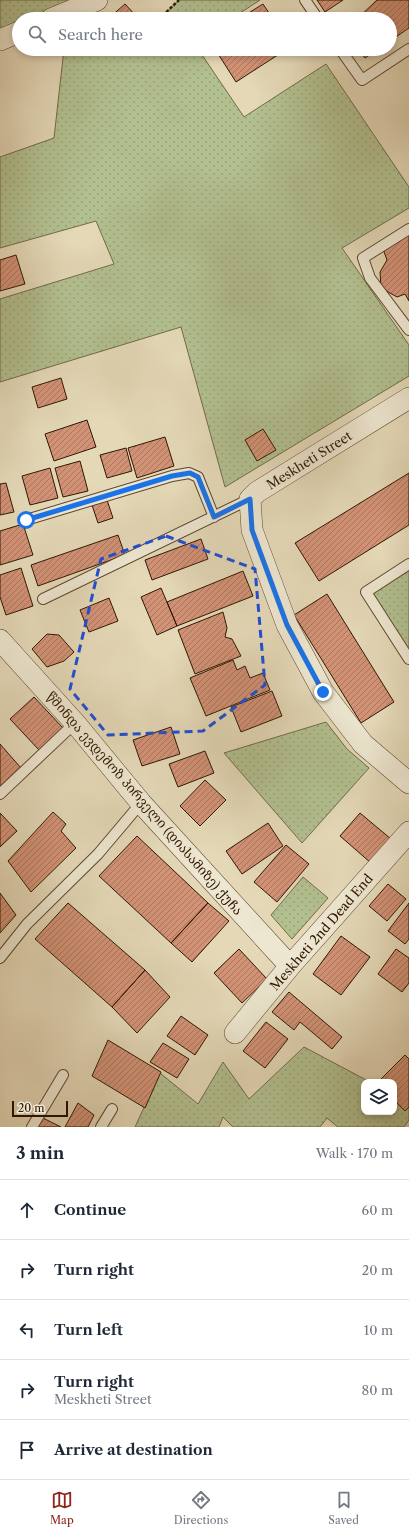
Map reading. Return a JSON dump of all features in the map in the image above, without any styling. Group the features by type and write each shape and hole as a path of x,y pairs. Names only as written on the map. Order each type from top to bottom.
{"street":[{"path":"68,12 97,0"},
{"path":"0,40 12,35"},
{"name":"Meskheti Street","path":"250,499 257,492 409,398"},
{"path":"250,499 252,530 287,625 323,692 362,744 409,783"},
{"name":"წმინდა ევდემოზ პირველი (დიასამიზე) ქუჩა","path":"0,640 75,723 141,803 290,966"},
{"name":"Meskheti 2nd Dead End","path":"235,1033 290,966 409,832"}],"lane":[{"path":"305,0 313,12"},
{"path":"345,56 362,80 409,49"},
{"path":"409,229 363,258 370,278 409,330"},
{"path":"26,520 172,476 190,473 198,477 214,517"},
{"path":"43,599 250,499"},
{"path":"409,564 366,592 409,660"},
{"path":"0,794 75,723"},
{"path":"0,958 27,924 98,854 141,803"},
{"path":"32,1127 63,1075"},
{"path":"101,1127 112,1109"}],"path":[{"path":"166,12 179,0"}],"highlighted area":[{"path":"166,536 255,569 265,685 203,731 108,735 70,689 101,559"}],"green space":[{"path":"0,0 83,0 96,12 12,12 12,35 0,40"},
{"path":"179,0 260,0 242,12 166,12"},
{"path":"63,56 203,56 244,117 326,64 409,187 409,208 342,248 409,345 409,376 225,487 181,327 0,382 0,299 114,264 96,221 0,248 0,157 54,138"},
{"path":"409,564 409,659 366,592"},
{"path":"326,722 347,749 369,768 302,843 224,753"},
{"path":"303,877 328,898 292,939 271,915"},
{"path":"304,1047 364,1079 361,1079 361,1115 397,1115 397,1096 409,1102 409,1120 404,1127 338,1127 327,1118 320,1127 233,1127 223,1117 219,1127 135,1127 160,1073 198,1104 223,1062 249,1099"}],"building":[{"path":"317,0 343,0 325,12"},
{"path":"377,0 409,0 409,28 397,36 397,12 364,12"},
{"path":"125,4 132,12 116,12"},
{"path":"263,4 268,12 250,12"},
{"path":"219,56 276,56 236,82"},
{"path":"409,233 409,301 405,294 397,297 381,288 380,272 387,260 383,249"},
{"path":"16,255 25,284 0,291 0,260"},
{"path":"61,378 67,399 38,408 32,387"},
{"path":"87,420 96,447 54,461 45,434"},
{"path":"263,429 276,450 257,461 245,440"},
{"path":"165,437 174,466 137,478 128,448"},
{"path":"126,448 132,471 107,478 100,455"},
{"path":"80,461 88,491 63,497 55,468"},
{"path":"50,468 58,498 30,505 22,476"},
{"path":"409,473 409,525 319,581 295,543"},
{"path":"6,483 14,512 0,515 0,484"},
{"path":"107,500 113,518 98,523 92,505"},
{"path":"23,524 33,555 0,565 0,531"},
{"path":"118,535 125,555 38,586 31,565"},
{"path":"201,539 208,559 152,580 145,560"},
{"path":"21,568 33,606 6,615 0,597 0,575"},
{"path":"243,571 253,596 177,626 167,602"},
{"path":"161,588 177,626 157,635 141,597"},
{"path":"327,594 394,702 361,723 294,615"},
{"path":"109,598 118,621 89,632 80,610"},
{"path":"223,612 227,628 225,637 232,639 241,656 195,674 178,630"},
{"path":"47,634 59,635 74,652 64,661 47,667 32,649"},
{"path":"233,660 237,670 245,666 250,678 263,673 270,690 206,716 190,678"},
{"path":"272,691 282,716 241,732 231,707"},
{"path":"34,697 63,728 39,750 10,719"},
{"path":"171,727 180,754 142,766 133,740"},
{"path":"0,744 21,768 0,787"},
{"path":"205,751 214,773 178,787 169,764"},
{"path":"205,780 226,800 200,826 180,806"},
{"path":"53,812 66,824 61,831 76,848 31,892 8,861"},
{"path":"0,813 17,831 0,847"},
{"path":"360,813 391,839 371,863 340,836"},
{"path":"268,823 283,846 242,874 226,851"},
{"path":"137,836 208,903 171,943 99,876"},
{"path":"286,845 309,864 277,902 254,882"},
{"path":"388,884 406,899 387,921 369,906"},
{"path":"0,893 16,915 0,933"},
{"path":"68,903 145,970 112,1007 35,939"},
{"path":"208,903 229,921 192,962 171,943"},
{"path":"409,903 409,939 405,944 388,931"},
{"path":"341,936 370,957 341,995 313,974"},
{"path":"239,949 267,979 242,1003 214,973"},
{"path":"396,949 409,958 409,983 402,992 378,974"},
{"path":"145,970 170,997 137,1033 112,1007"},
{"path":"289,992 342,1037 332,1049 300,1022 294,1030 272,1012"},
{"path":"181,1016 208,1035 195,1055 167,1036"},
{"path":"266,1022 288,1039 265,1068 243,1051"},
{"path":"108,1040 161,1072 145,1108 92,1076"},
{"path":"163,1043 189,1059 177,1078 150,1062"},
{"path":"405,1055 409,1059 409,1107 405,1111 397,1103 397,1079 381,1079"},
{"path":"78,1103 94,1115 88,1127 65,1127"},
{"path":"43,1118 61,1127 38,1127"}],"route":[{"path":"26,520 172,476 190,473 198,477 214,517 250,499 252,530 287,625 323,692"}]}
